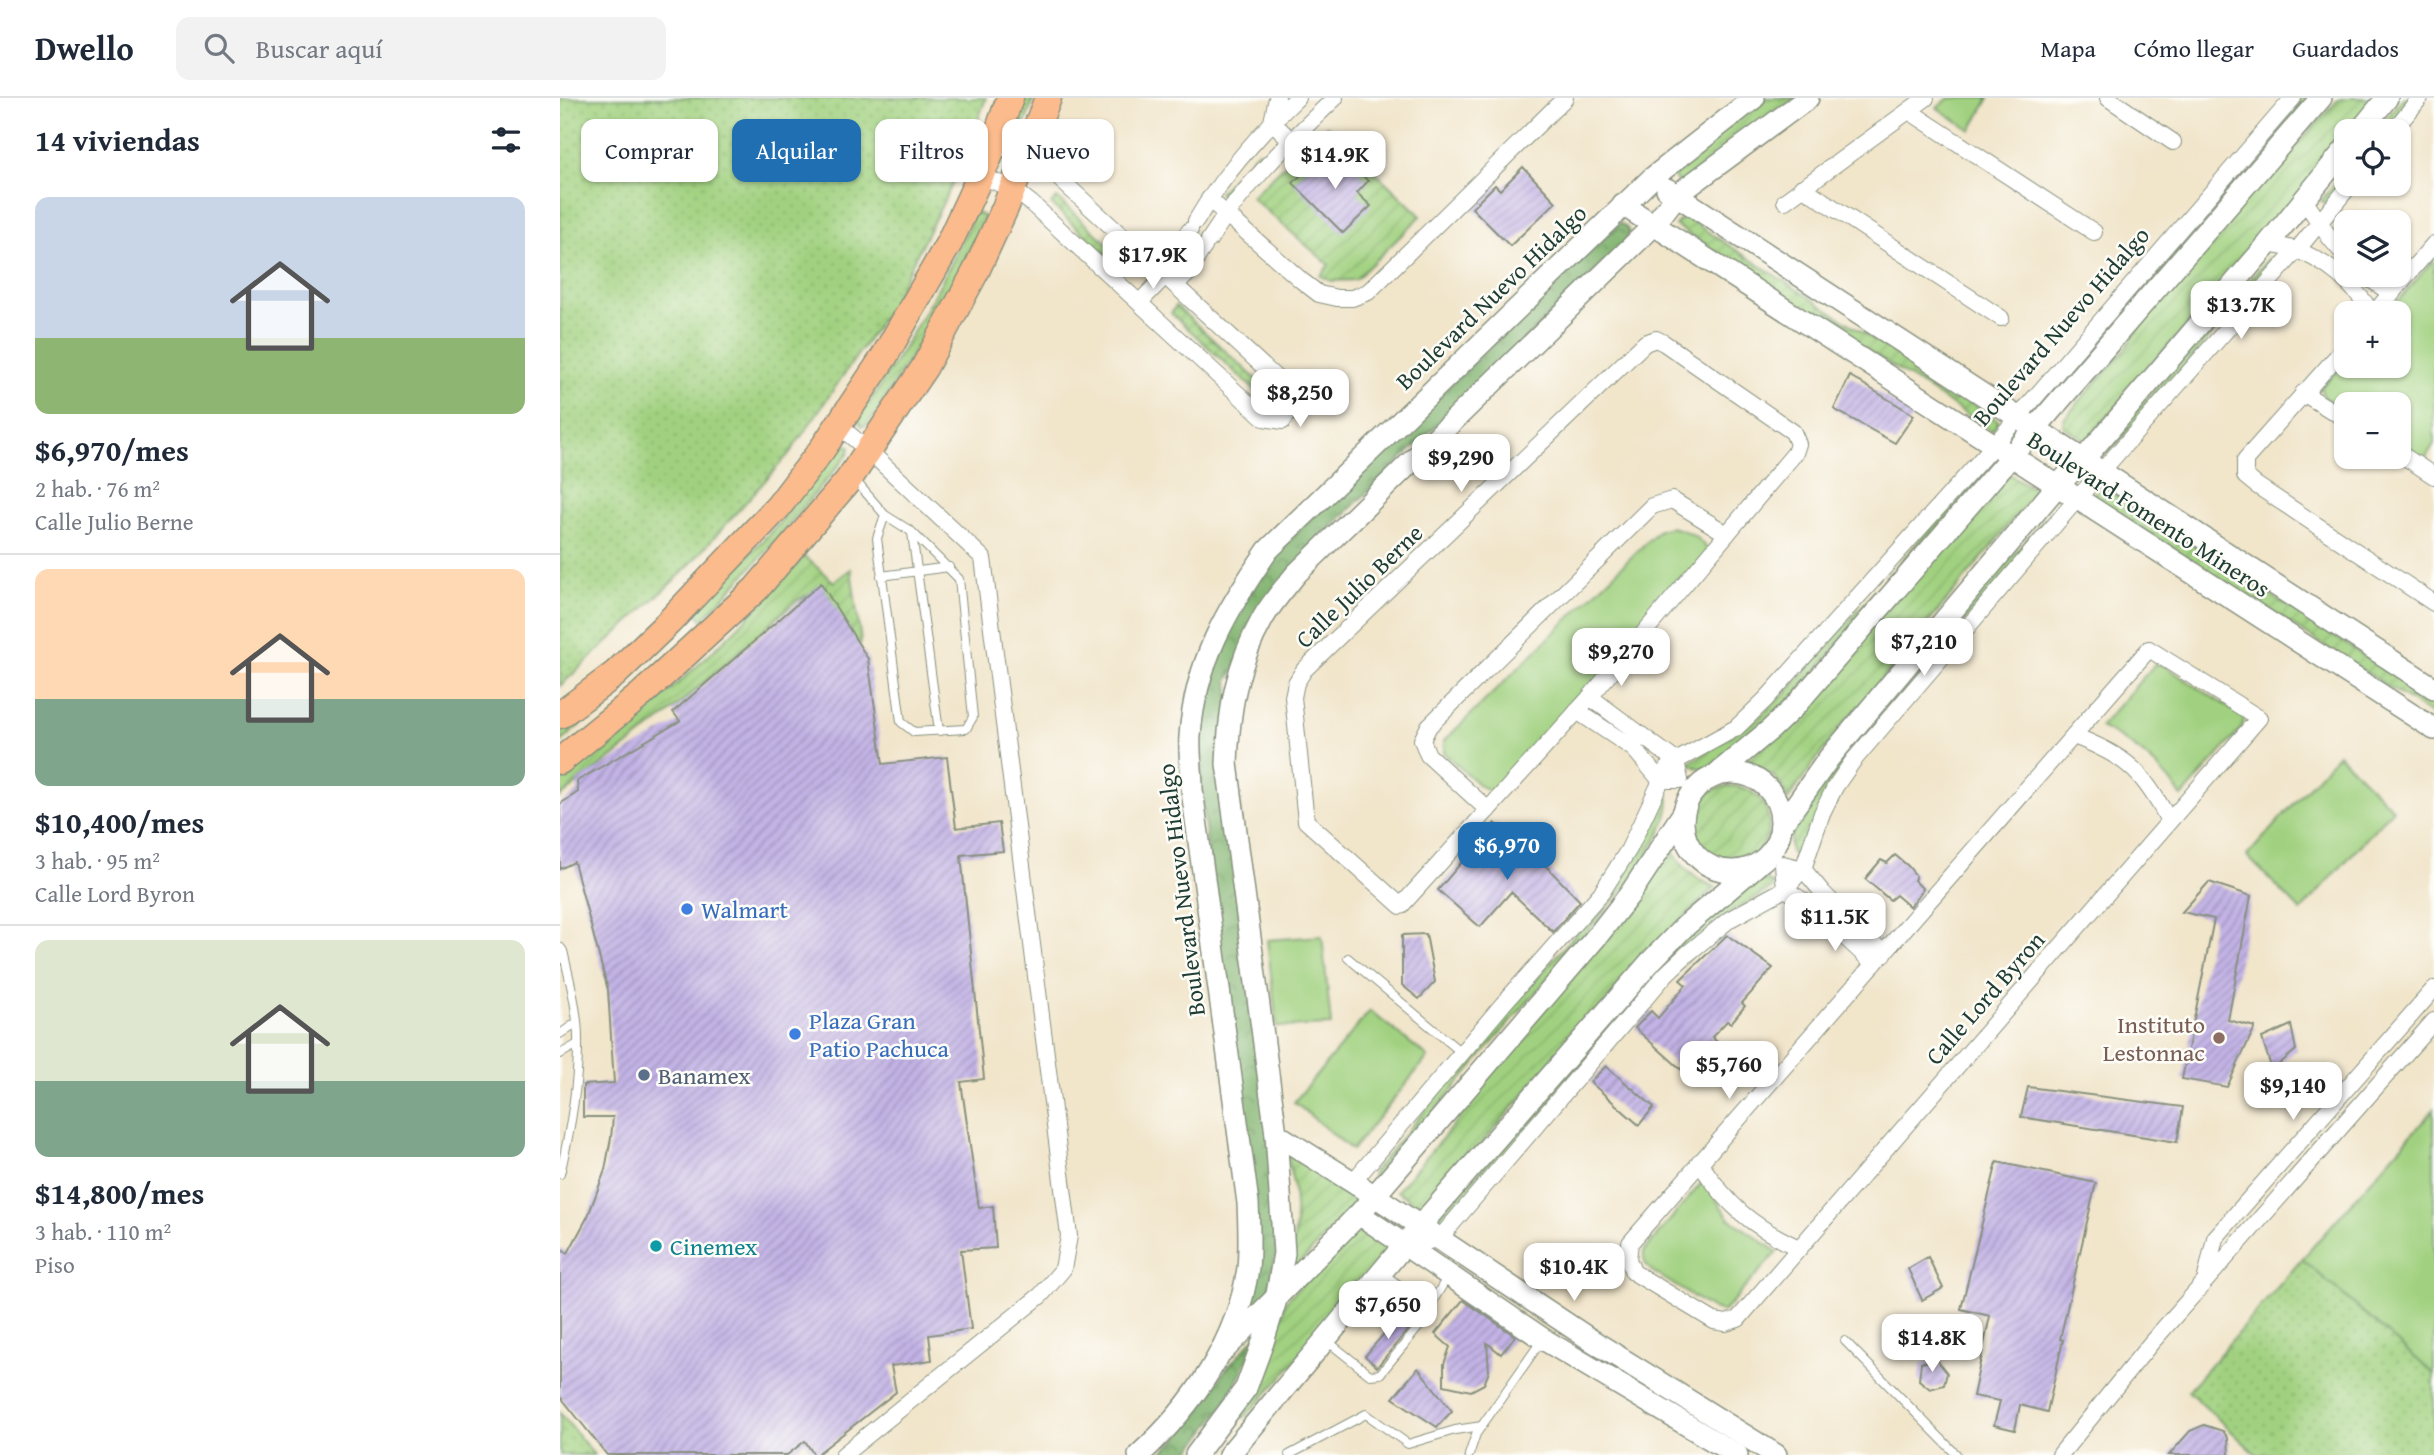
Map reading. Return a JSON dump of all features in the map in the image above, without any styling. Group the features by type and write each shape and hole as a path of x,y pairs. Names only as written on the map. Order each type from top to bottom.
{"main road":[{"path":"988,159 1010,98"},
{"path":"1040,119 1048,98"},
{"path":"560,715 615,674 778,507 884,357 950,243 978,182"},
{"path":"560,761 642,694 756,589 852,475 924,368 975,271 1016,182"},
{"path":"648,642 670,667"}],"street":[{"path":"1272,122 1277,98"},
{"path":"1297,98 1272,122 1209,199 1182,242 1169,249 1162,260 1164,276 1175,280 1183,279 1226,213 1291,140 1335,98"},
{"path":"1209,199 1319,293 1337,298 1352,298 1368,292 1564,98"},
{"name":"Boulevard Nuevo Hidalgo","path":"1139,1455 1188,1405 1219,1354 1240,1301 1248,1268 1248,1203 1192,790 1190,738 1195,696 1207,653 1239,590 1268,550 1623,205 1651,179 1754,98"},
{"name":"Boulevard Nuevo Hidalgo","path":"1206,1452 1246,1388 1276,1300 1284,1253 1276,1134 1227,764 1229,723 1236,681 1247,649 1265,615 1296,574 1653,226 1677,195 1808,98"},
{"path":"1786,201 1926,98"},
{"path":"2108,98 2173,142"},
{"name":"Boulevard Nuevo Hidalgo","path":"1352,1183 1602,892 1629,849 1666,770 1676,761 1736,728 1766,699 1994,445 2016,416 2293,98"},
{"name":"Boulevard Nuevo Hidalgo","path":"1713,777 1795,706 2320,98"},
{"path":"2369,119 2386,98"},
{"path":"2403,119 2420,98"},
{"path":"1909,111 2094,232"},
{"path":"1272,122 1291,140"},
{"path":"994,144 1002,147"},
{"path":"1781,826 1829,758 2057,486 2083,460 2269,244 2334,164"},
{"path":"988,179 1013,189 1140,302 1264,418 1283,421 1292,407 1290,391 1064,182"},
{"name":"Boulevard Fomento Mineros","path":"1651,179 2434,688"},
{"path":"1802,187 2001,318"},
{"path":"1405,1246 1439,1239 1666,974 1730,919 1784,889 1803,869 1822,813 1853,761 2341,196"},
{"path":"2304,200 2334,242"},
{"name":"Boulevard Fomento Mineros","path":"1623,205 2434,729"},
{"path":"2269,244 2297,250 2341,277 2364,301"},
{"path":"2385,301 2434,244"},
{"path":"1140,302 1164,276"},
{"path":"2382,287 2392,294"},
{"name":"Calle Julio Berne","path":"1656,339 1793,432 1798,444 1795,453 1590,697 1401,906 1306,821 1293,696 1296,683 1304,670 1645,343 1656,339"},
{"path":"2334,359 2245,460 2245,476 2434,603"},
{"path":"2303,393 2334,413"},
{"path":"838,425 983,558 1069,1236 1063,1269 1041,1295 843,1455"},
{"path":"2411,459 2432,469"},
{"path":"1488,810 1428,755 1422,740 1429,726 1652,506 1672,500 1727,534"},
{"name":"Calle Lord Byron","path":"2149,649 2259,718 2169,821 1738,1319 1726,1323 1714,1321 1633,1272 1628,1259 1630,1243 2149,649"},
{"path":"1229,1455 1420,1226 1651,961 1683,928 1770,860 1780,836 1781,826 1779,808 1765,786 1740,774 1722,774 1687,785 1660,780 1639,743 1590,697"},
{"path":"1577,711 1676,761 1687,785 1683,831 1696,856 1703,862 1730,871 1748,869 1770,860 1803,869 1879,959"},
{"path":"2074,736 2105,748 2132,767 2154,792 2169,821"},
{"name":"Boulevard Nuevo Hidalgo","path":"1219,1354 1276,1300 1375,1196 1598,934 1630,894 1684,812"},
{"path":"1770,860 1784,889 1810,905 1879,959"},
{"path":"1810,905 1823,893"},
{"path":"2206,1281 2215,1238 2434,989"},
{"path":"2060,1455 2206,1281 2434,1020"},
{"path":"1276,1134 1375,1196 1588,1338 1776,1455"},
{"path":"1699,1162 1718,1190 1741,1214 1768,1234 1799,1248"},
{"path":"1359,1214 1543,1339 1737,1455"}],"lane":[{"path":"852,475 886,515 912,532 959,579 973,717 966,729 914,732 901,722 877,538 886,515"},
{"path":"912,532 939,731"},
{"path":"881,576 949,567"},
{"path":"560,947 573,990 578,1044 571,1127 560,1174"},
{"path":"1348,958 1462,1053"},
{"path":"560,1034 576,1023"},
{"path":"560,1054 578,1044"},
{"path":"1382,1274 1430,1306"},
{"path":"1326,1340 1370,1375 1380,1374 1422,1323 1448,1275"},
{"path":"1469,1455 1476,1434 1543,1339"},
{"path":"1844,1341 1957,1455"},
{"path":"1289,1455 1366,1414 1408,1444 1455,1430 1482,1426"}],"green space":[{"path":"560,98 986,98 978,119 875,119 875,182 953,182 889,309 789,454 683,572 560,686"},
{"path":"1023,98 1034,98 1026,119 1014,119"},
{"path":"1765,98 1795,98 1682,184 1677,182 1673,175 1675,169"},
{"path":"1949,98 1989,98 1971,130 1937,108"},
{"path":"2301,98 2310,98 2041,407 2039,401"},
{"path":"2340,98 2374,98 2358,119 2334,119 2334,150 2281,218 2086,441 2063,426 2064,419 2125,349 2161,294 2241,203"},
{"path":"2403,98 2413,98 2395,119 2386,119"},
{"path":"1327,126 1421,216 1355,280 1331,281 1320,276 1329,265 1251,197"},
{"path":"1258,151 1263,155 1224,197 1219,193"},
{"path":"2334,184 2334,193 2326,203 2321,201"},
{"path":"1057,198 1130,264 1124,271 1051,204"},
{"path":"975,212 985,217 956,281 872,420 866,426 861,426 858,419 921,318"},
{"path":"1684,216 1999,421 1992,431 1675,225"},
{"path":"1620,223 1629,232 1626,241 1319,539 1228,680 1272,1172 1276,1254 1268,1296 1242,1328 1253,1287 1202,798 1200,754 1201,709 1224,633 1272,561 1302,527"},
{"path":"2269,258 2273,258 2273,264 2109,453 2104,454 2102,450"},
{"path":"2434,259 2434,444 2424,460 2411,452 2411,392 2334,392 2334,403 2324,397 2320,388 2334,374 2334,378 2411,378 2411,301 2398,301"},
{"path":"1176,306 1279,400 1272,406 1171,313"},
{"path":"846,444 850,447 848,454 831,475 702,620 695,611 778,524 840,446"},
{"path":"1978,473 1983,476 1797,693 1768,721 1713,765 1701,768 1689,763 1757,719 1790,689"},
{"path":"2009,474 2037,491 1821,753 1788,800 1777,779 1761,769 1745,764"},
{"path":"2098,488 2107,489 2434,701 2434,716 2096,499 2094,493"},
{"path":"2045,518 2050,522 1849,756 1803,853 1797,858 1792,854 1790,846 1797,822 1842,752"},
{"path":"1671,527 1693,535 1709,552 1498,797 1479,785 1444,753 1444,741 1659,530"},
{"path":"804,556 834,582 851,569 861,642 857,647 818,590 796,601 666,716 560,797 560,779 626,728 719,646"},
{"path":"2155,664 2163,665 2243,717 2244,721 2241,729 2182,797 2146,756 2100,727"},
{"path":"605,694 609,698 560,743 560,728"},
{"path":"2338,754 2393,809 2301,911 2247,856"},
{"path":"1731,786 1746,789 1758,797 1766,809 1769,824 1766,839 1758,851 1746,859 1731,862 1716,859 1704,851 1696,839 1693,824 1696,809 1704,797 1716,789"},
{"path":"1663,791 1668,795 1669,806 1662,829 1627,885 1379,1176 1372,1178 1373,1172 1621,880"},
{"path":"1672,849 1690,872 1715,887 1645,957 1424,1209 1397,1191 1457,1121 1494,1067 1609,935"},
{"path":"1766,880 1774,884 1771,889 1732,911 1444,1223 1437,1219 1688,932 1753,881"},
{"path":"1322,936 1331,1025 1277,1027 1267,940"},
{"path":"1370,1011 1428,1057 1352,1150 1294,1102"},
{"path":"2434,1109 2434,1374 2302,1259"},
{"path":"1287,1151 1359,1199 1290,1274 1296,1223 1294,1190"},
{"path":"1703,1181 1729,1218 1777,1252 1723,1312 1713,1309 1652,1271 1644,1260 1644,1251"},
{"path":"1363,1231 1391,1249 1327,1327 1244,1418 1240,1414 1276,1338 1286,1301 1352,1233"},
{"path":"2302,1259 2434,1374 2434,1455 2257,1455 2188,1391"},
{"path":"1260,1331 1229,1396 1198,1441 1186,1455 1159,1455 1175,1441 1202,1409 1223,1373"},
{"path":"560,1413 594,1455 560,1455"}],"building":[{"path":"1323,153 1340,171 1349,162 1368,181 1357,193 1371,206 1343,233 1293,183"},
{"path":"1523,167 1556,202 1510,246 1472,208 1495,185 1500,190"},
{"path":"1850,376 1914,415 1895,443 1834,409"},
{"name":"Plaza Gran Patio Pachuca","path":"821,583 868,659 883,764 947,757 956,828 999,823 1003,851 961,855 984,1079 961,1082 979,1208 993,1206 996,1248 961,1250 971,1329 929,1335 932,1360 891,1366 896,1392 816,1455 805,1441 787,1455 607,1455 560,1396 560,1248 568,1253 588,1216 605,1170 613,1117 583,1117 583,1085 614,1083 608,990 574,862 560,869 560,804 578,792 577,781 680,721 673,712"},
{"path":"1495,823 1541,861 1580,901 1553,932 1511,892 1480,927 1438,890"},
{"path":"1895,855 1908,866 1916,876 1914,880 1923,889 1910,907 1896,895 1890,900 1865,879 1881,860 1887,863"},
{"path":"2209,882 2251,896 2228,1020 2255,1027 2227,1087 2182,1079 2214,919 2182,912"},
{"path":"1426,934 1435,982 1419,999 1402,985 1402,935"},
{"path":"1727,935 1773,968 1742,1003 1745,1006 1731,1023 1727,1021 1712,1037 1717,1042 1700,1058 1697,1055 1683,1071 1635,1028 1651,1011 1658,1018 1686,985 1680,980"},
{"path":"2291,1025 2296,1050 2272,1070 2262,1038"},
{"path":"1606,1066 1654,1107 1639,1125 1590,1082"},
{"path":"2028,1087 2183,1107 2177,1142 2021,1117"},
{"path":"1997,1162 2096,1183 2060,1339 2063,1340 2047,1412 2020,1405 2015,1430 1994,1425 2000,1401 1973,1396 1990,1316 1961,1309"},
{"path":"1928,1257 1943,1288 1922,1300 1908,1269"},
{"path":"1463,1300 1515,1336 1501,1354 1487,1343 1489,1371 1484,1384 1471,1391 1444,1385 1444,1364 1450,1347 1435,1334"},
{"path":"1400,1315 1412,1325 1377,1367 1365,1356"},
{"path":"1936,1359 1947,1373 1944,1385 1930,1389 1919,1380 1921,1363"},
{"path":"1418,1368 1452,1411 1437,1427 1393,1398"},
{"path":"2204,1425 2223,1431 2228,1438 2229,1455 2169,1455 2190,1431"}],"place":[{"name":"Walmart","path":"687,909"},
{"name":"Plaza Gran Patio Pachuca","path":"795,1034"},
{"name":"Instituto Lestonnac","path":"2219,1038"},
{"name":"Banamex","path":"644,1075"},
{"name":"Cinemex","path":"656,1246"}]}
